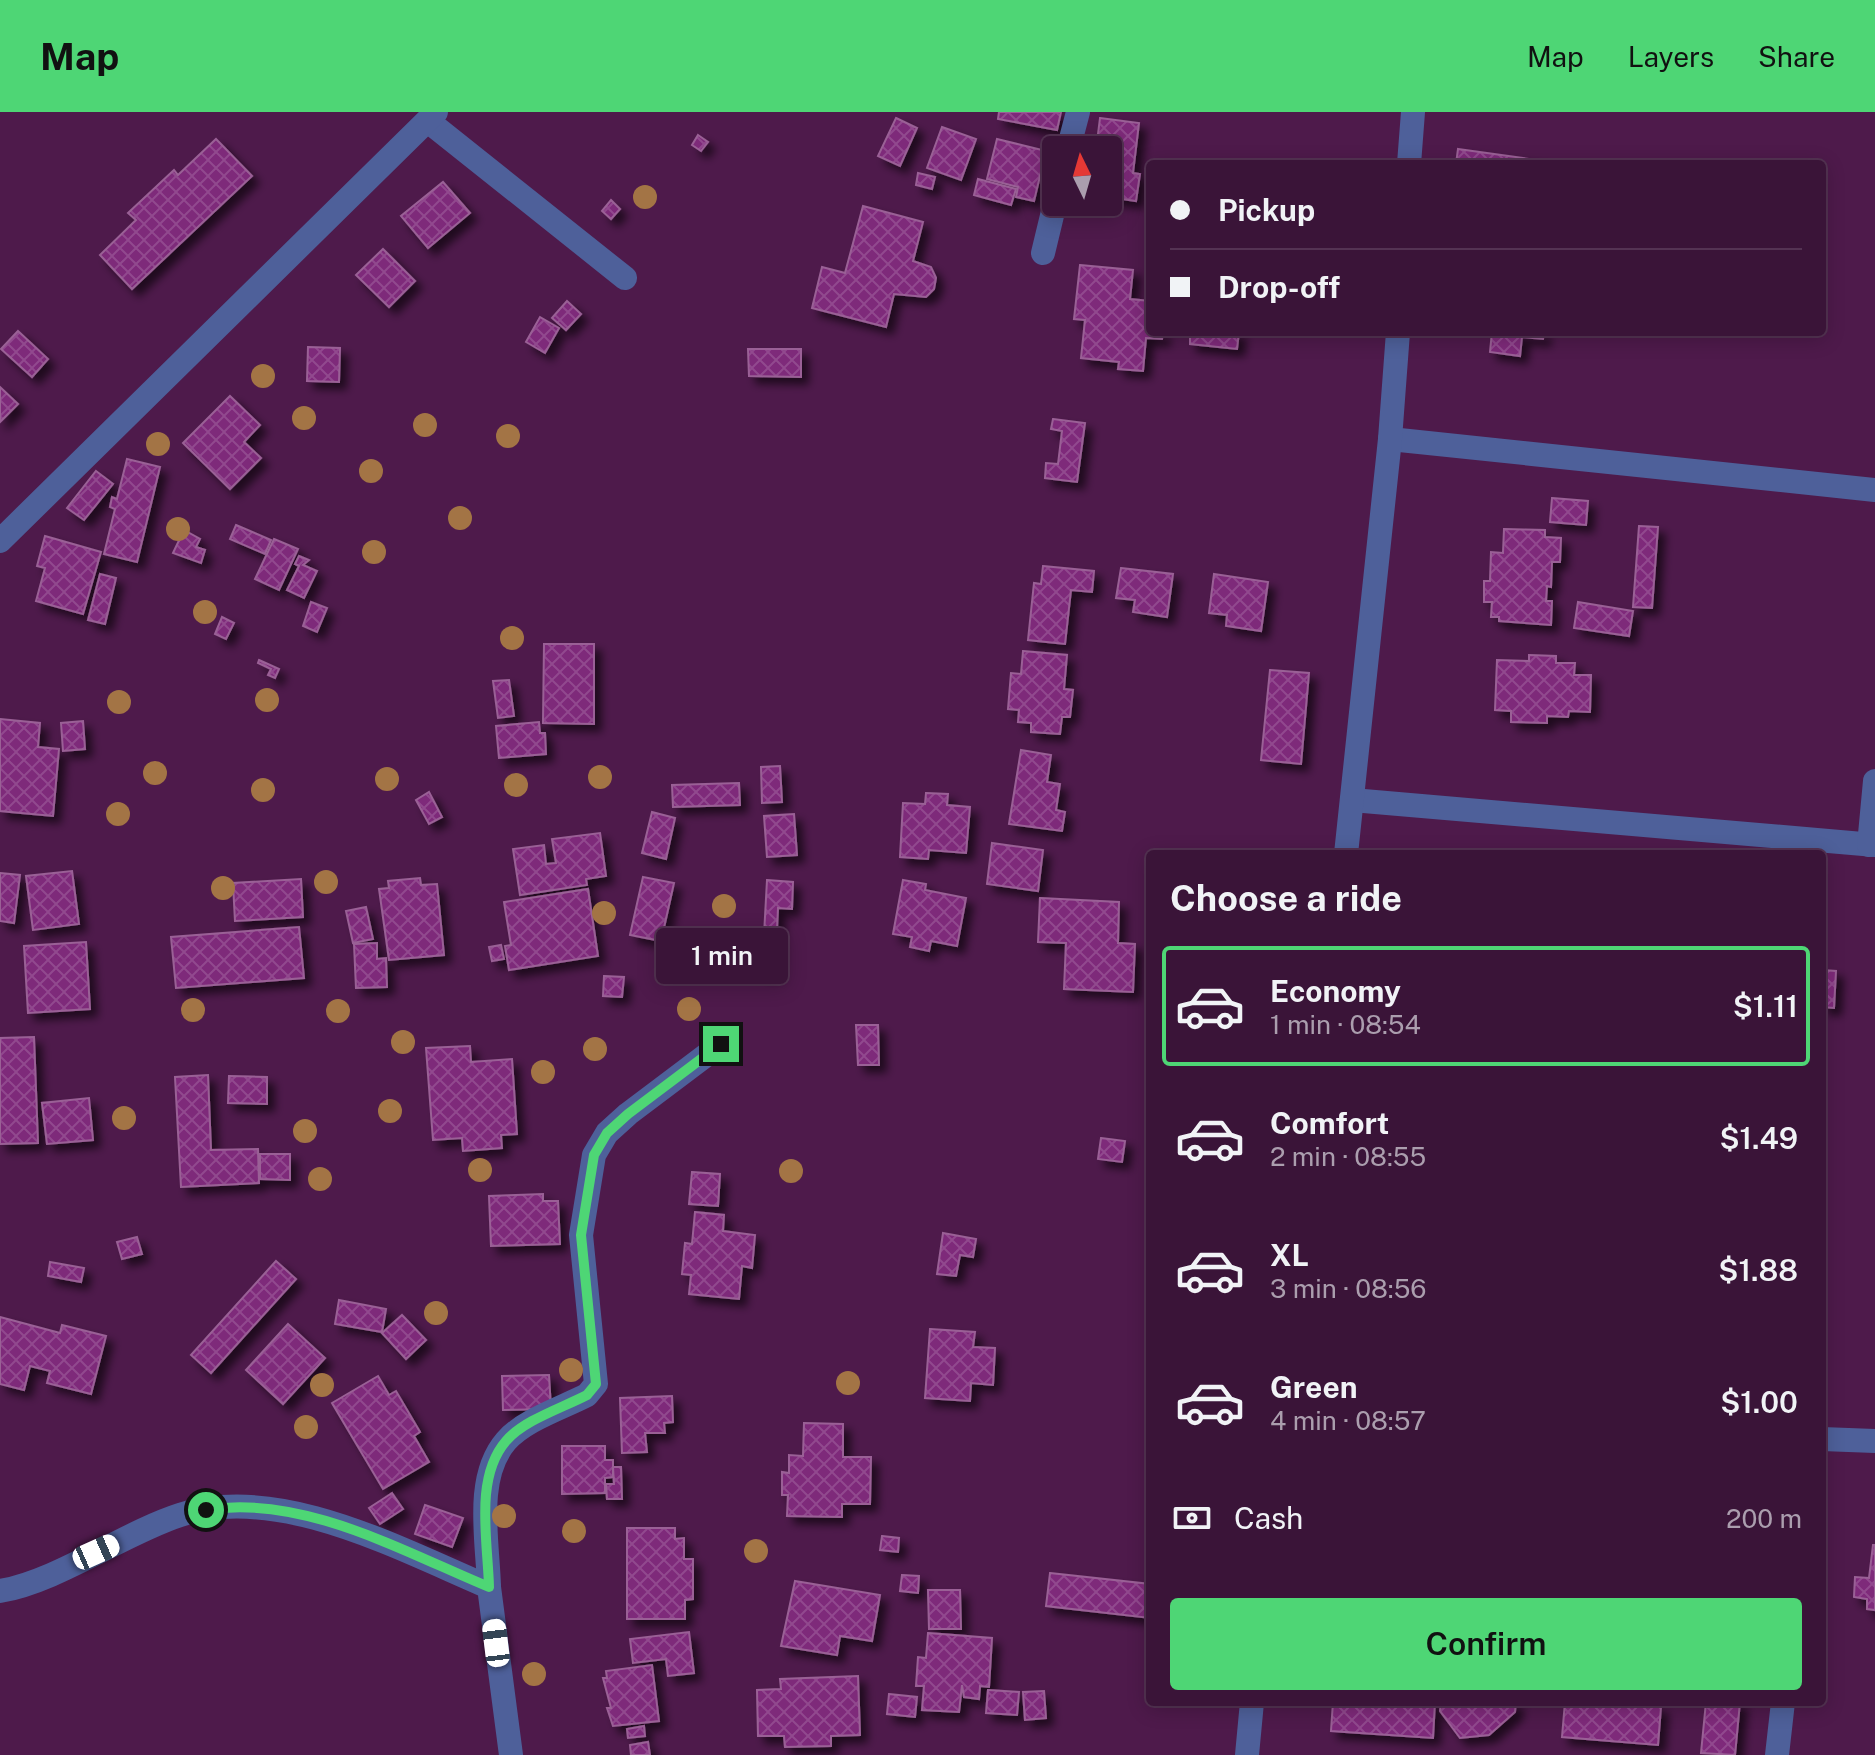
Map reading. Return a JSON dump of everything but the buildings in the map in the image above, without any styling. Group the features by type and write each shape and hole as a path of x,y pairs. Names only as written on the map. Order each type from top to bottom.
{"street":[{"path":"1072,136 1078,112"},
{"path":"1409,160 1413,112"},
{"path":"0,541 432,116 625,278"},
{"path":"1043,253 1052,216"},
{"path":"1346,850 1390,439 1398,336"},
{"path":"1390,439 1875,490"},
{"path":"1352,800 1872,845 1875,781"},
{"path":"511,1755 489,1587 486,1494 494,1459 507,1440 587,1395 596,1384 581,1235 594,1155 607,1133 628,1114 721,1044"},
{"path":"1826,1439 1875,1441"},
{"path":"0,1591 181,1515 230,1506 262,1506 337,1526 489,1587"},
{"path":"1247,1755 1252,1706"},
{"path":"1777,1755 1783,1706"}],"route":[{"path":"206,1510 262,1506 337,1526 489,1587 486,1494 494,1459 507,1440 530,1424 587,1395 593,1390 598,1376 581,1235 594,1155 607,1133 628,1114 721,1044"}]}
